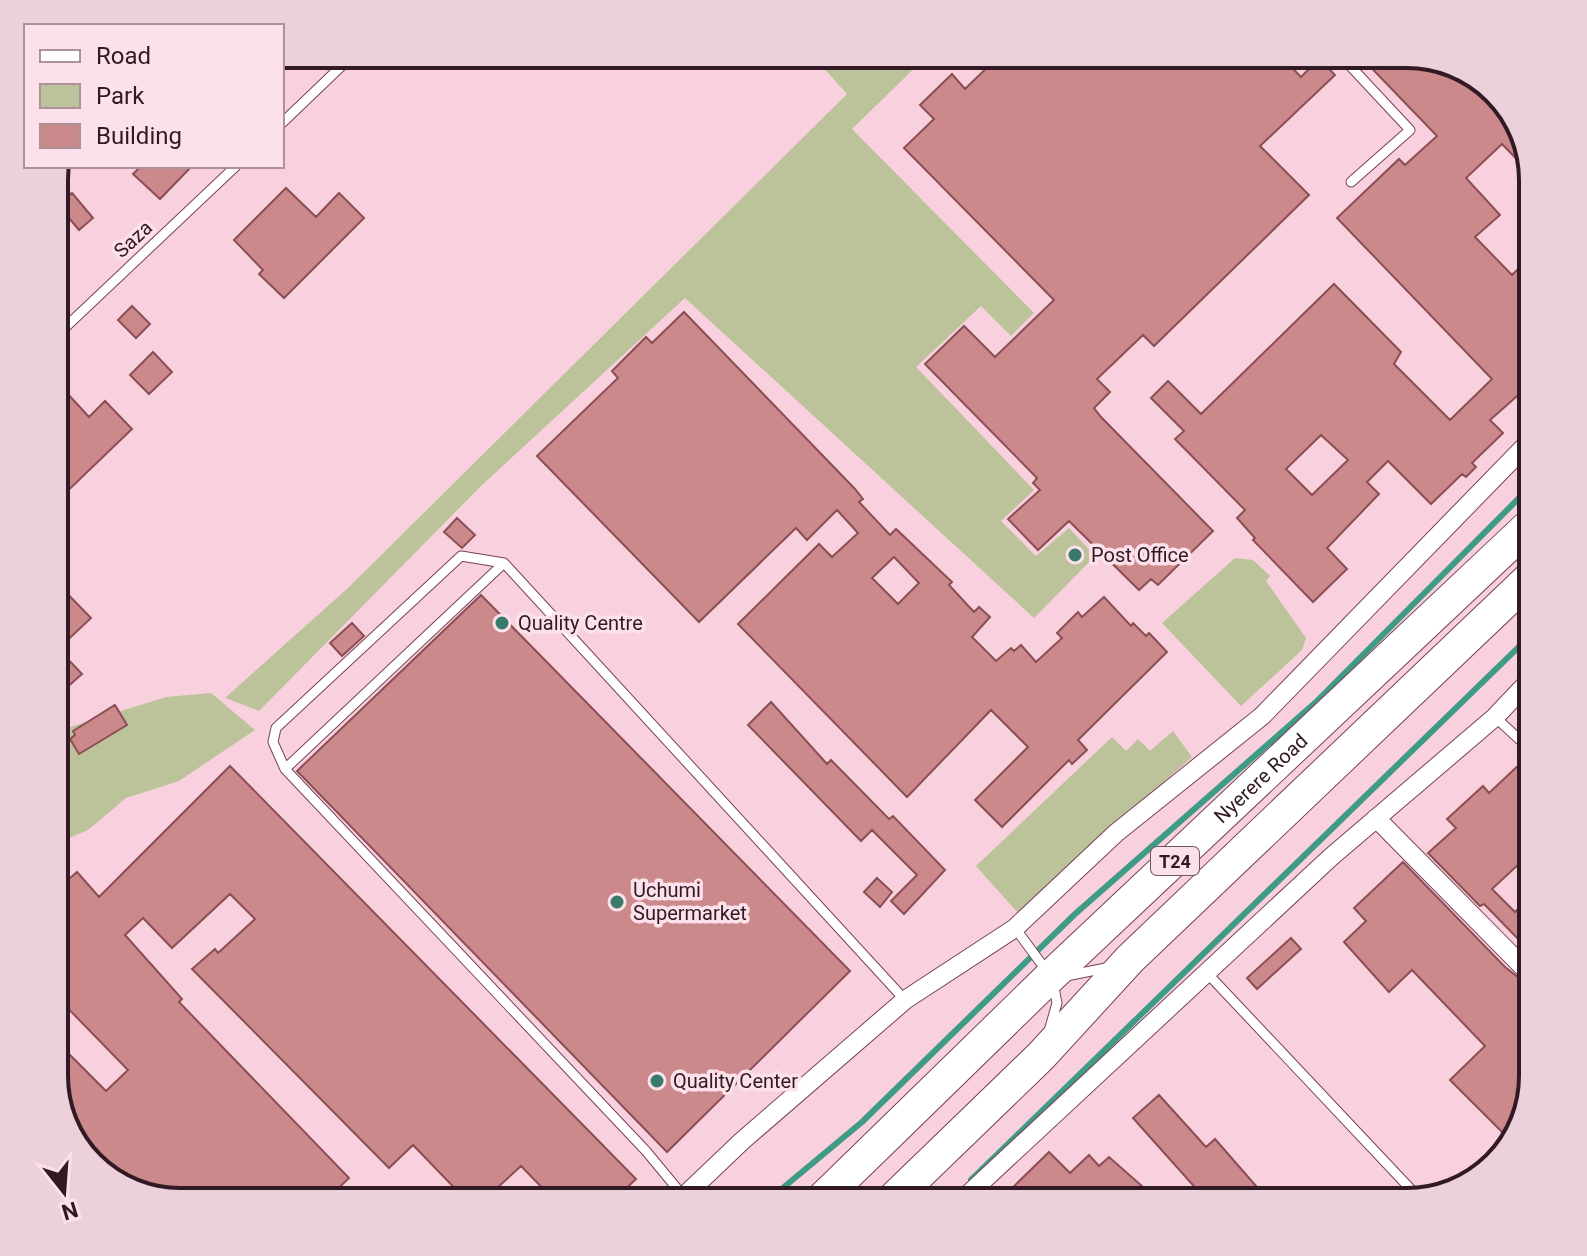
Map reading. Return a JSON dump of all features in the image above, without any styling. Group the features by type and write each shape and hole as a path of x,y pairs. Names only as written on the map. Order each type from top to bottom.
{"highway":[{"name":"Nyerere Road","path":"833,1188 1051,976 1519,535"},
{"name":"Nyerere Road","path":"904,1188 1041,1056 1130,959 1519,588"}],"street":[{"path":"693,1188 742,1141 905,1000 1015,928 1116,833 1262,716 1519,452"},
{"path":"975,1188 1376,818 1495,717 1519,692"},
{"path":"1376,818 1519,963"}],"lane":[{"path":"284,121 339,68"},
{"path":"1351,182 1410,130 1352,68"},
{"name":"Saza","path":"68,325 234,168"},
{"path":"672,1188 646,1151 285,769 273,742 276,728 461,556 504,563 905,1000"},
{"path":"285,769 504,563"},
{"path":"1495,717 1519,739"},
{"path":"1015,928 1051,976 1057,1003 1041,1056"},
{"path":"1051,976 1097,971 1130,959"},
{"path":"1207,973 1409,1188"}],"green space":[{"path":"824,68 915,68 852,129 1034,313 1011,336 981,306 916,367 1034,490 1001,521 1036,556 1069,528 1095,556 1034,618 685,298 481,486 259,711 225,698 349,587 847,94"},
{"path":"1235,558 1253,560 1270,576 1266,581 1306,638 1302,650 1241,706 1162,623"},
{"path":"211,693 255,730 179,781 126,798 88,830 68,838 68,728 166,697"},
{"path":"1173,731 1192,757 1017,912 976,866 1112,737 1126,751 1138,739 1150,751"}],"building":[{"path":"987,68 1292,68 1301,77 1310,68 1328,68 1335,75 1260,146 1309,195 1154,346 1143,335 1097,379 1110,392 1094,408 1213,531 1158,585 1151,579 1139,590 1069,521 1038,550 1008,519 1040,490 1033,483 1037,478 925,364 964,326 995,357 1054,300 904,148 934,119 920,105 952,74 965,89"},
{"path":"1371,68 1429,70 1463,83 1491,106 1510,137 1517,160 1502,144 1466,178 1500,215 1475,237 1512,275 1519,268 1519,394 1490,420 1503,433 1472,463 1476,467 1466,477 1462,474 1431,504 1388,461 1367,482 1379,494 1327,548 1347,569 1313,602 1253,540 1255,538 1237,518 1245,510 1175,439 1184,431 1151,398 1168,381 1201,414 1334,284 1401,352 1394,364 1450,420 1492,379 1337,218 1399,159 1405,165 1437,136","holes":["1321,435 1348,460 1312,495 1286,469"]},
{"path":"139,168 190,168 160,199 133,174"},
{"path":"286,188 316,217 339,193 364,218 284,298 259,274 263,270 234,240"},
{"path":"72,193 93,218 79,230 68,217 68,196"},
{"path":"132,306 150,324 136,338 118,320"},
{"path":"684,312 855,489 863,499 859,502 890,535 896,529 952,582 949,585 974,612 979,607 990,617 972,637 996,661 1011,648 1014,651 1021,645 1036,662 1062,638 1057,633 1078,612 1082,617 1104,597 1131,626 1133,623 1146,636 1149,633 1167,652 1078,740 1087,750 1072,764 1069,760 1002,827 975,800 1028,747 991,710 907,797 738,624 819,544 832,557 858,533 837,510 807,540 796,528 699,622 537,456 618,378 612,371 646,337 652,343","holes":["894,557 919,583 898,604 872,578"]},
{"path":"153,352 172,372 149,394 130,375"},
{"path":"68,394 89,417 105,401 132,429 68,491"},
{"path":"457,518 475,535 462,548 444,532"},
{"path":"68,594 91,618 68,640"},
{"path":"481,595 850,971 667,1152 297,771"},
{"path":"352,623 364,636 342,656 330,643"},
{"path":"68,659 82,674 68,686"},
{"path":"771,702 827,764 831,760 889,819 893,816 945,870 904,914 891,901 917,875 872,830 861,841 748,725"},
{"path":"115,705 127,725 79,754 70,739 75,735 73,731"},
{"path":"1519,765 1519,864 1492,889 1515,912 1519,908 1519,940 1484,904 1480,906 1428,853 1456,828 1447,819 1483,786 1489,793"},
{"path":"230,766 636,1179 627,1188 542,1188 521,1166 497,1188 454,1188 413,1145 389,1168 192,969 215,949 218,953 255,919 230,894 172,948 143,918 125,935 182,999 179,1002 349,1178 339,1188 180,1188 158,1186 118,1169 104,1158 104,1152 98,1152 91,1144 80,1126 68,1083 68,1053 106,1091 128,1070 68,1008 68,878 77,872 99,897"},
{"path":"1403,862 1519,978 1517,1098 1503,1133 1450,1080 1485,1046 1412,970 1389,992 1344,942 1366,921 1354,908"},
{"path":"877,878 892,892 880,907 864,892"},
{"path":"1291,938 1301,949 1257,989 1247,978"},
{"path":"1159,1095 1206,1147 1215,1139 1258,1188 1196,1188 1133,1118"},
{"path":"1049,1152 1070,1173 1089,1155 1099,1166 1109,1157 1144,1188 1012,1188"}],"waterway":[{"path":"783,1188 862,1122 1075,914 1316,702 1519,498"},
{"path":"971,1180 1519,647"}],"place":[{"name":"Post Office","path":"1075,555"},
{"name":"Quality Centre","path":"502,623"},
{"name":"Uchumi Supermarket","path":"617,902"},
{"name":"Quality Center","path":"657,1081"}]}
